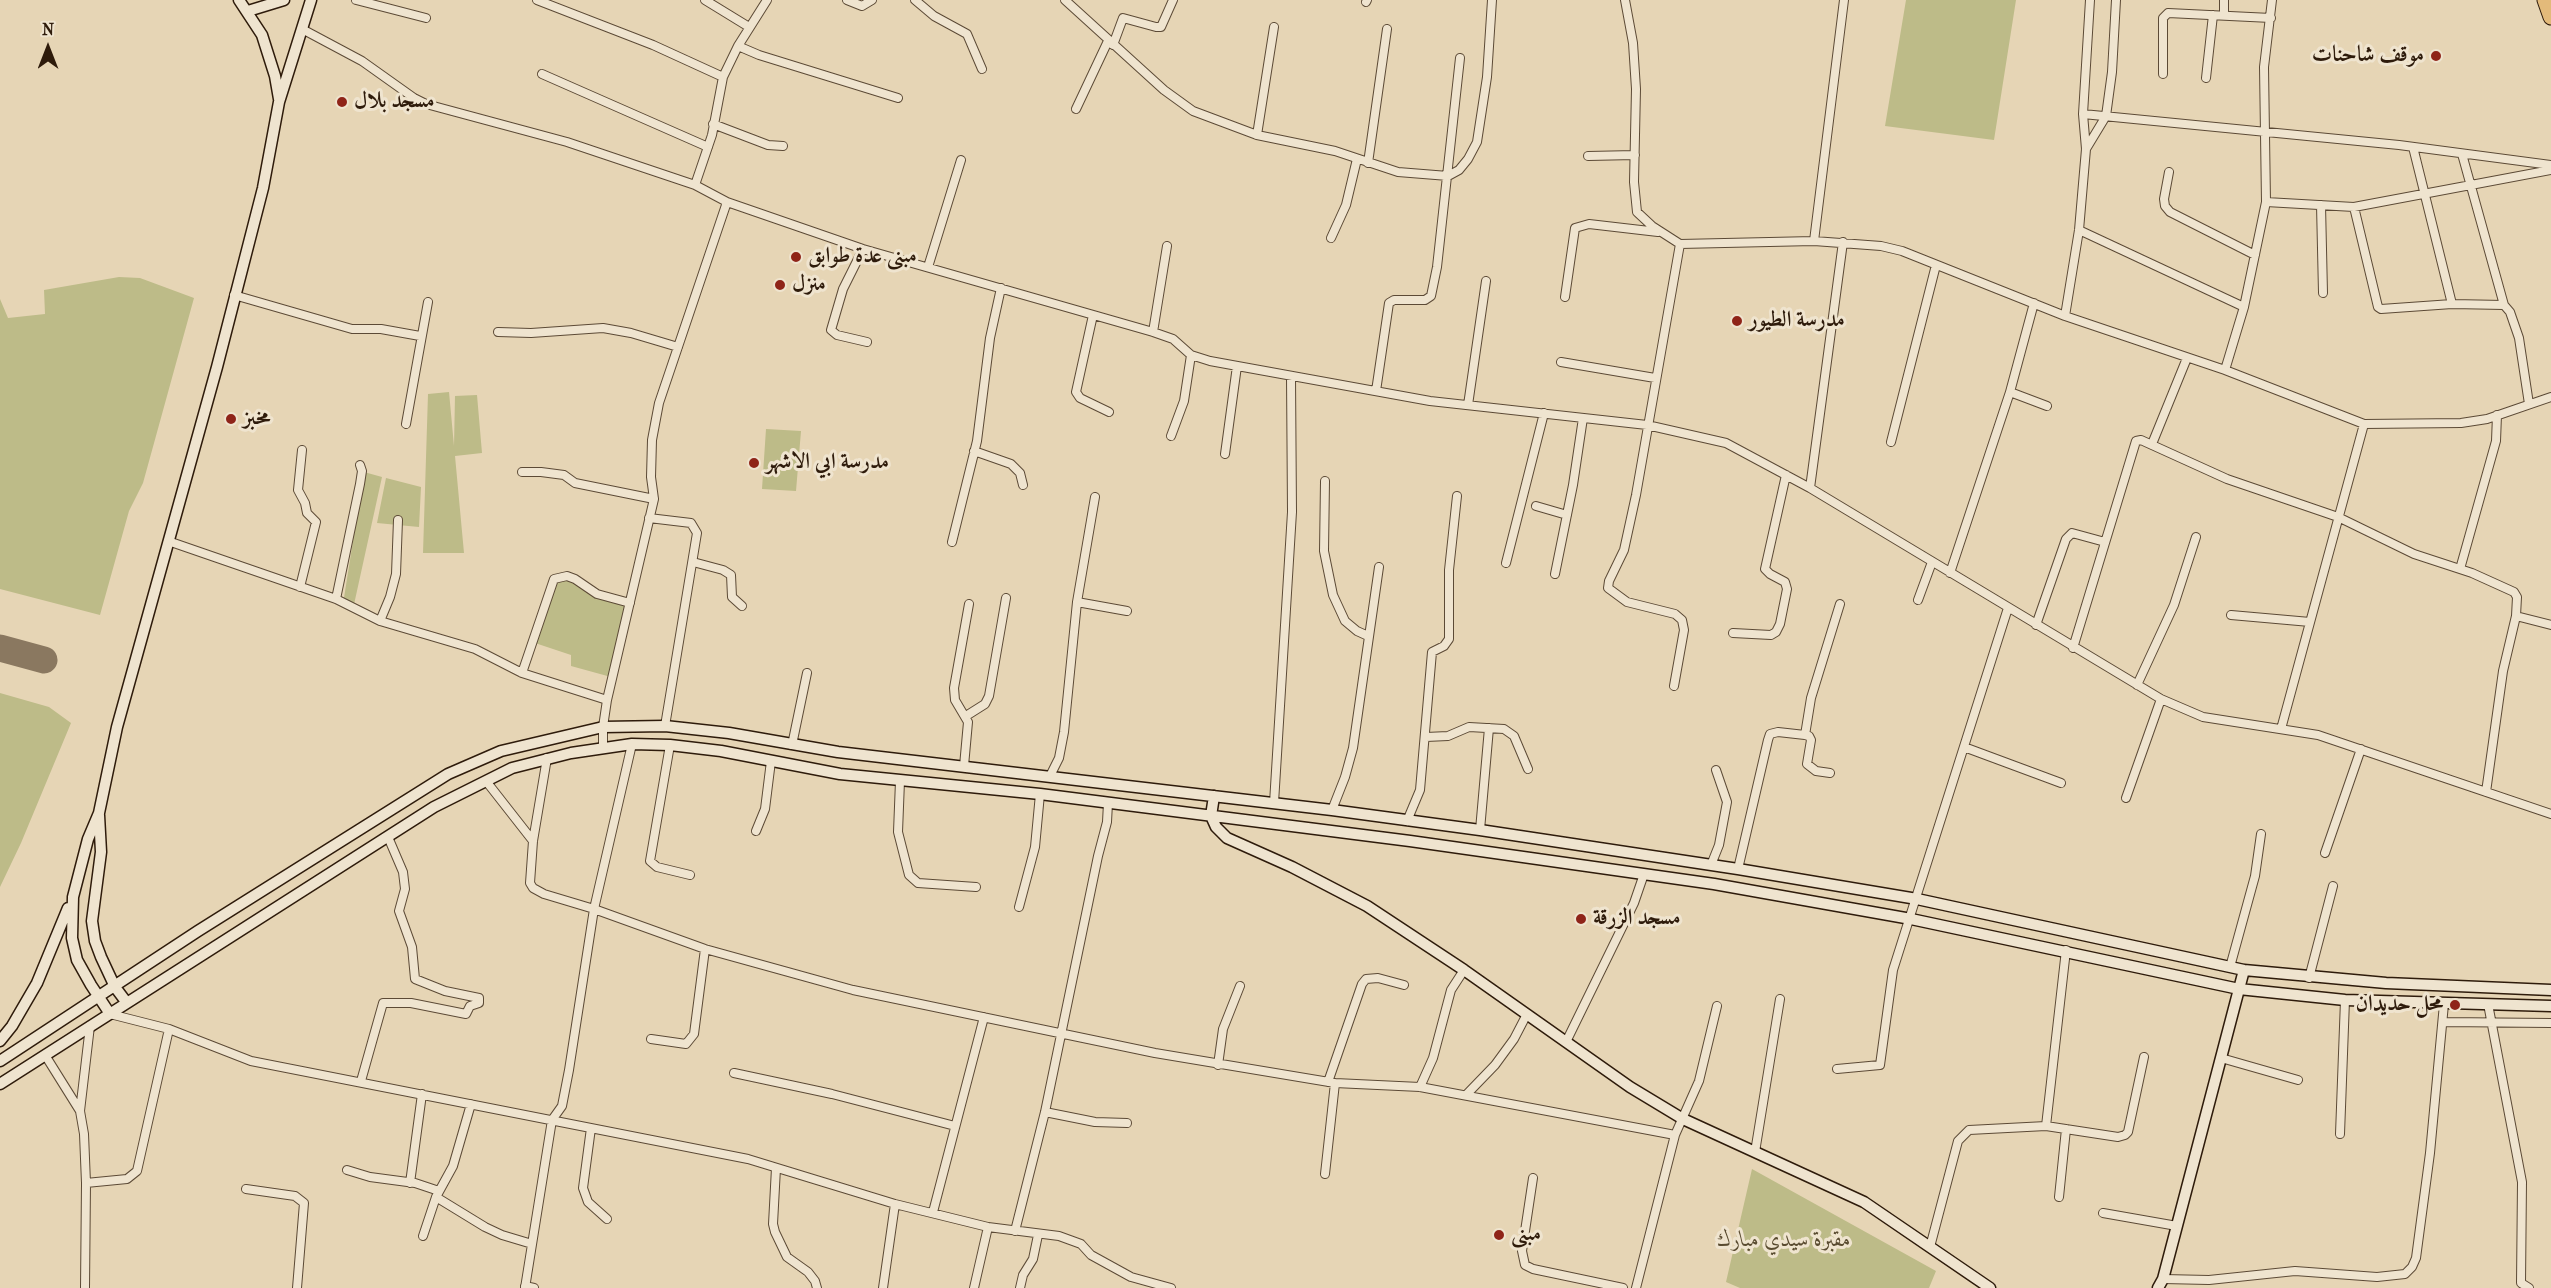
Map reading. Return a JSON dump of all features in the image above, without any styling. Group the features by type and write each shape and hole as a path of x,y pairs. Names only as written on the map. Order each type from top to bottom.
{"highway":[{"path":"2545,0 2551,17"}],"main road":[{"path":"239,0 256,23 267,47 279,102"},
{"path":"248,11 284,0"},
{"path":"0,1041 12,1026 37,983 73,897 88,839 99,813 117,727 217,367 263,188 279,102 311,0"},
{"path":"0,1061 198,932 448,774 501,751 603,727 664,726 729,733 792,745 1332,810 1738,868 1917,898 2244,970 2308,978 2551,990"},
{"path":"0,1084 434,807 512,768 547,758 632,744 670,745 721,751 840,774 1040,794 1410,841 1725,886 1911,919 2066,950 2239,989 2345,999 2551,1006"},
{"path":"1214,796 1211,816 1216,828 1227,838 1292,867 1367,906 1464,970 1630,1087 1683,1119 1864,1202 1989,1288"},
{"path":"99,813 100,852 92,921 95,941 115,987 128,1003"},
{"path":"73,897 72,938 77,960 110,1014"},
{"path":"2161,1284 2244,970"}],"street":[{"path":"356,0 426,18"},
{"path":"537,0 653,45 723,77"},
{"path":"705,0 749,27"},
{"path":"696,185 708,147 723,77 738,46 766,0"},
{"path":"847,0 862,6 872,0"},
{"path":"1065,0 1111,43 1186,106 1257,135 1335,151 1398,172 1448,176 1459,170 1477,142 1487,77 1492,0"},
{"path":"1076,109 1123,18 1161,27 1173,0"},
{"path":"1625,0 1633,43 1636,89 1634,182 1637,212 1652,226 1680,244 1814,242 1894,249 2065,316 2225,370 2364,424 2438,425 2470,422 2551,397"},
{"path":"1814,242 1844,0"},
{"path":"2065,316 2079,231 2086,149 2083,114 2090,0"},
{"path":"2086,149 2106,116 2112,72 2116,0"},
{"path":"2224,0 2224,15"},
{"path":"2225,370 2244,307 2266,202 2265,67 2272,0"},
{"path":"920,1 934,16 967,34 982,69"},
{"path":"2163,74 2164,15 2173,12 2271,18"},
{"path":"2206,78 2213,15"},
{"path":"1257,135 1274,27"},
{"path":"302,29 362,62 426,104 567,142 696,185 727,202 863,249 1153,332 1173,339 1191,355 1236,366 1376,392 1647,425 1726,443 1810,488 2161,699 2203,717 2318,735 2551,814"},
{"path":"1368,163 1387,29"},
{"path":"738,46 759,55 898,98"},
{"path":"1376,392 1389,303 1394,300 1425,300 1431,296 1437,267 1461,58"},
{"path":"542,74 708,147"},
{"path":"2083,114 2413,147 2551,165"},
{"path":"713,124 768,145 783,146"},
{"path":"2413,147 2452,304"},
{"path":"2462,154 2504,305 2510,312 2519,338 2529,404"},
{"path":"1588,156 1635,155"},
{"path":"1331,238 1352,188 1357,159"},
{"path":"928,267 961,160"},
{"path":"2266,202 2354,207 2424,196 2551,170"},
{"path":"2169,172 2164,200 2170,212 2255,255"},
{"path":"603,748 606,700 654,499 651,477 652,440 659,403 727,202"},
{"path":"2321,205 2323,293"},
{"path":"2354,207 2378,307 2381,309 2452,304 2504,305"},
{"path":"1565,297 1575,228 1589,224 1664,233"},
{"path":"2079,231 2244,307"},
{"path":"1810,488 1843,243"},
{"path":"1674,686 1684,630 1682,620 1675,614 1627,602 1608,588 1609,580 1624,550 1680,244"},
{"path":"1153,332 1167,246"},
{"path":"863,249 843,289 831,330 837,335 867,342"},
{"path":"1891,442 1936,264"},
{"path":"1468,405 1486,281"},
{"path":"952,542 980,427 990,338 1001,288"},
{"path":"234,295 352,329 381,329 420,336"},
{"path":"406,424 420,336 428,302"},
{"path":"1950,573 2010,393 2034,303"},
{"path":"1093,315 1076,392 1080,398 1108,412"},
{"path":"498,332 531,333 603,328 631,333 678,347"},
{"path":"1171,436 1184,401 1191,355"},
{"path":"2152,444 2187,358"},
{"path":"1561,362 1655,378"},
{"path":"1225,454 1236,366"},
{"path":"1274,803 1292,512 1291,377"},
{"path":"2010,393 2047,406"},
{"path":"1506,563 1544,413"},
{"path":"2460,569 2496,441 2497,415"},
{"path":"1555,574 1583,418"},
{"path":"2281,729 2364,424"},
{"path":"2073,648 2136,441 2141,440 2228,479 2338,517 2414,554 2460,569 2514,592 2517,597 2516,616 2503,671 2486,792"},
{"path":"300,587 316,522 306,513 305,503 297,490 302,450"},
{"path":"974,451 1011,464 1020,473 1023,485"},
{"path":"336,599 360,484 362,471 360,465"},
{"path":"522,472 564,475 575,483 654,499"},
{"path":"1733,633 1771,635 1776,632 1780,624 1787,589 1785,582 1770,574 1765,568 1786,475"},
{"path":"1325,481 1324,550 1332,595 1345,621 1357,631 1368,636"},
{"path":"1407,821 1420,790 1432,652 1449,639 1449,570 1457,496"},
{"path":"1050,776 1059,758 1064,732 1077,602 1095,497"},
{"path":"1536,506 1567,515"},
{"path":"650,518 691,523 697,533 664,726"},
{"path":"380,621 396,574 398,520"},
{"path":"2036,625 2066,539 2072,534 2105,542"},
{"path":"2137,685 2174,605 2196,537"},
{"path":"168,541 336,599 380,621 475,649 522,673 606,700"},
{"path":"693,561 723,570 731,575 732,597 742,606"},
{"path":"1918,600 1932,562"},
{"path":"1332,810 1353,748 1379,567"},
{"path":"522,673 554,579 567,576 597,594 630,603"},
{"path":"966,716 985,704 989,696 1006,598"},
{"path":"1077,602 1127,611"},
{"path":"964,766 968,728 966,716 955,699 954,688 969,604"},
{"path":"1805,735 1811,698 1840,604"},
{"path":"1837,1069 1880,1065 1893,970 2008,608"},
{"path":"2231,615 2310,622"},
{"path":"2516,616 2551,625"},
{"path":"792,745 807,673"},
{"path":"2126,798 2161,699"},
{"path":"1426,737 1448,736 1469,727 1504,729 1514,736 1528,769"},
{"path":"1480,830 1489,728"},
{"path":"1738,868 1770,734 1778,732 1809,736 1811,740 1807,764 1816,771 1830,773"},
{"path":"528,1287 532,1244 552,1120 562,1106 594,909 632,744"},
{"path":"670,745 650,861 657,867 690,875"},
{"path":"1964,747 2061,783"},
{"path":"2325,852 2361,749"},
{"path":"547,758 533,841 530,879 533,888 705,949 854,990 1218,1065 1332,1083 1420,1088 1466,1095 1675,1135"},
{"path":"756,831 765,809 771,761"},
{"path":"1711,865 1719,844 1727,802 1716,770"},
{"path":"486,781 533,841"},
{"path":"900,781 897,832 909,875 918,883 976,887"},
{"path":"1019,907 1035,847 1040,794"},
{"path":"1015,1231 1045,1112 1107,822 1108,803"},
{"path":"2230,968 2255,876 2261,834"},
{"path":"361,1081 383,1003 411,1003 466,1014 470,1006 479,1003 479,998 445,991 415,979 412,947 399,911 405,889 403,872 388,837"},
{"path":"1566,1042 1634,903 1644,874"},
{"path":"2308,978 2333,886"},
{"path":"651,1039 686,1044 694,1034 705,949"},
{"path":"2046,1126 2066,950"},
{"path":"1420,1088 1433,1058 1451,990 1464,970"},
{"path":"1325,1174 1332,1083 1362,984 1366,980 1378,978 1404,985"},
{"path":"1218,1065 1223,1029 1240,987"},
{"path":"1755,1152 1780,999"},
{"path":"2340,1134 2345,999"},
{"path":"128,1003 141,1020"},
{"path":"2161,1284 2295,1272 2377,1277 2404,1274 2412,1267 2416,1258 2430,1153 2444,1004"},
{"path":"2488,1004 2522,1182 2520,1286 2529,1288"},
{"path":"1636,1288 1675,1135 1699,1082 1717,1006"},
{"path":"110,1014 141,1020 169,1029 251,1061 748,1159 895,1204 988,1227 1059,1236 1081,1244 1091,1256 1112,1267 1157,1287 1171,1288"},
{"path":"1466,1095 1495,1065 1514,1039 1527,1014"},
{"path":"933,1212 984,1017"},
{"path":"2443,1022 2551,1023"},
{"path":"85,1288 86,1183 84,1134 80,1111 90,1026"},
{"path":"86,1183 127,1179 137,1171 169,1029"},
{"path":"45,1055 80,1111"},
{"path":"1930,1247 1958,1141 1969,1130 2046,1126 2118,1137 2125,1136 2128,1132 2144,1057"},
{"path":"2221,1058 2298,1080"},
{"path":"734,1073 832,1094 955,1126"},
{"path":"410,1183 422,1094"},
{"path":"423,1236 438,1194 453,1166 471,1104"},
{"path":"1045,1112 1095,1122 1127,1123"},
{"path":"591,1128 583,1183 584,1194 592,1207 607,1219"},
{"path":"2059,1197 2066,1129"},
{"path":"776,1168 773,1224 775,1232 788,1257 813,1277 816,1288"},
{"path":"347,1170 370,1177 410,1183 438,1194 485,1227 532,1244"},
{"path":"1533,1178 1522,1251 1525,1265 1533,1269 1623,1288"},
{"path":"246,1189 295,1196 304,1203 297,1288"},
{"path":"883,1288 895,1204"},
{"path":"2103,1213 2177,1226"},
{"path":"974,1288 988,1227"},
{"path":"1020,1288 1023,1275 1032,1259 1038,1235"},
{"path":"2375,1288 2377,1277"}],"green space":[{"path":"1906,0 2016,0 1994,140 1885,126"},
{"path":"119,277 140,278 194,298 143,483 129,511 100,615 0,589 0,299 8,318 45,314 44,290"},
{"path":"449,392 454,446 455,396 477,395 482,453 455,456 464,553 423,553 428,394"},
{"path":"766,429 801,431 796,491 762,489"},
{"path":"364,472 382,477 353,609 343,604"},
{"path":"386,478 421,487 419,527 377,523"},
{"path":"560,576 630,603 611,677 571,666 571,655 532,642 552,580"},
{"path":"0,693 49,707 71,723 0,887"},
{"name":"مقبرة سيدي مبارك","path":"1752,1169 1936,1271 1929,1288 1740,1288 1726,1282"}],"taxiway":[{"path":"0,648 44,660"}],"place":[{"name":"موقف شاحنات","path":"2436,56"},
{"name":"مسجد بلال","path":"342,102"},
{"name":"مبنى عدة طوابق","path":"796,257"},
{"name":"منزل","path":"780,285"},
{"name":"مدرسة الطيور","path":"1737,321"},
{"name":"مخبز","path":"231,419"},
{"name":"مدرسة ابي الاشهر","path":"754,463"},
{"name":"مسجد الزرقة","path":"1581,919"},
{"name":"محل حديدان","path":"2455,1005"},
{"name":"مبنى","path":"1499,1235"}]}
